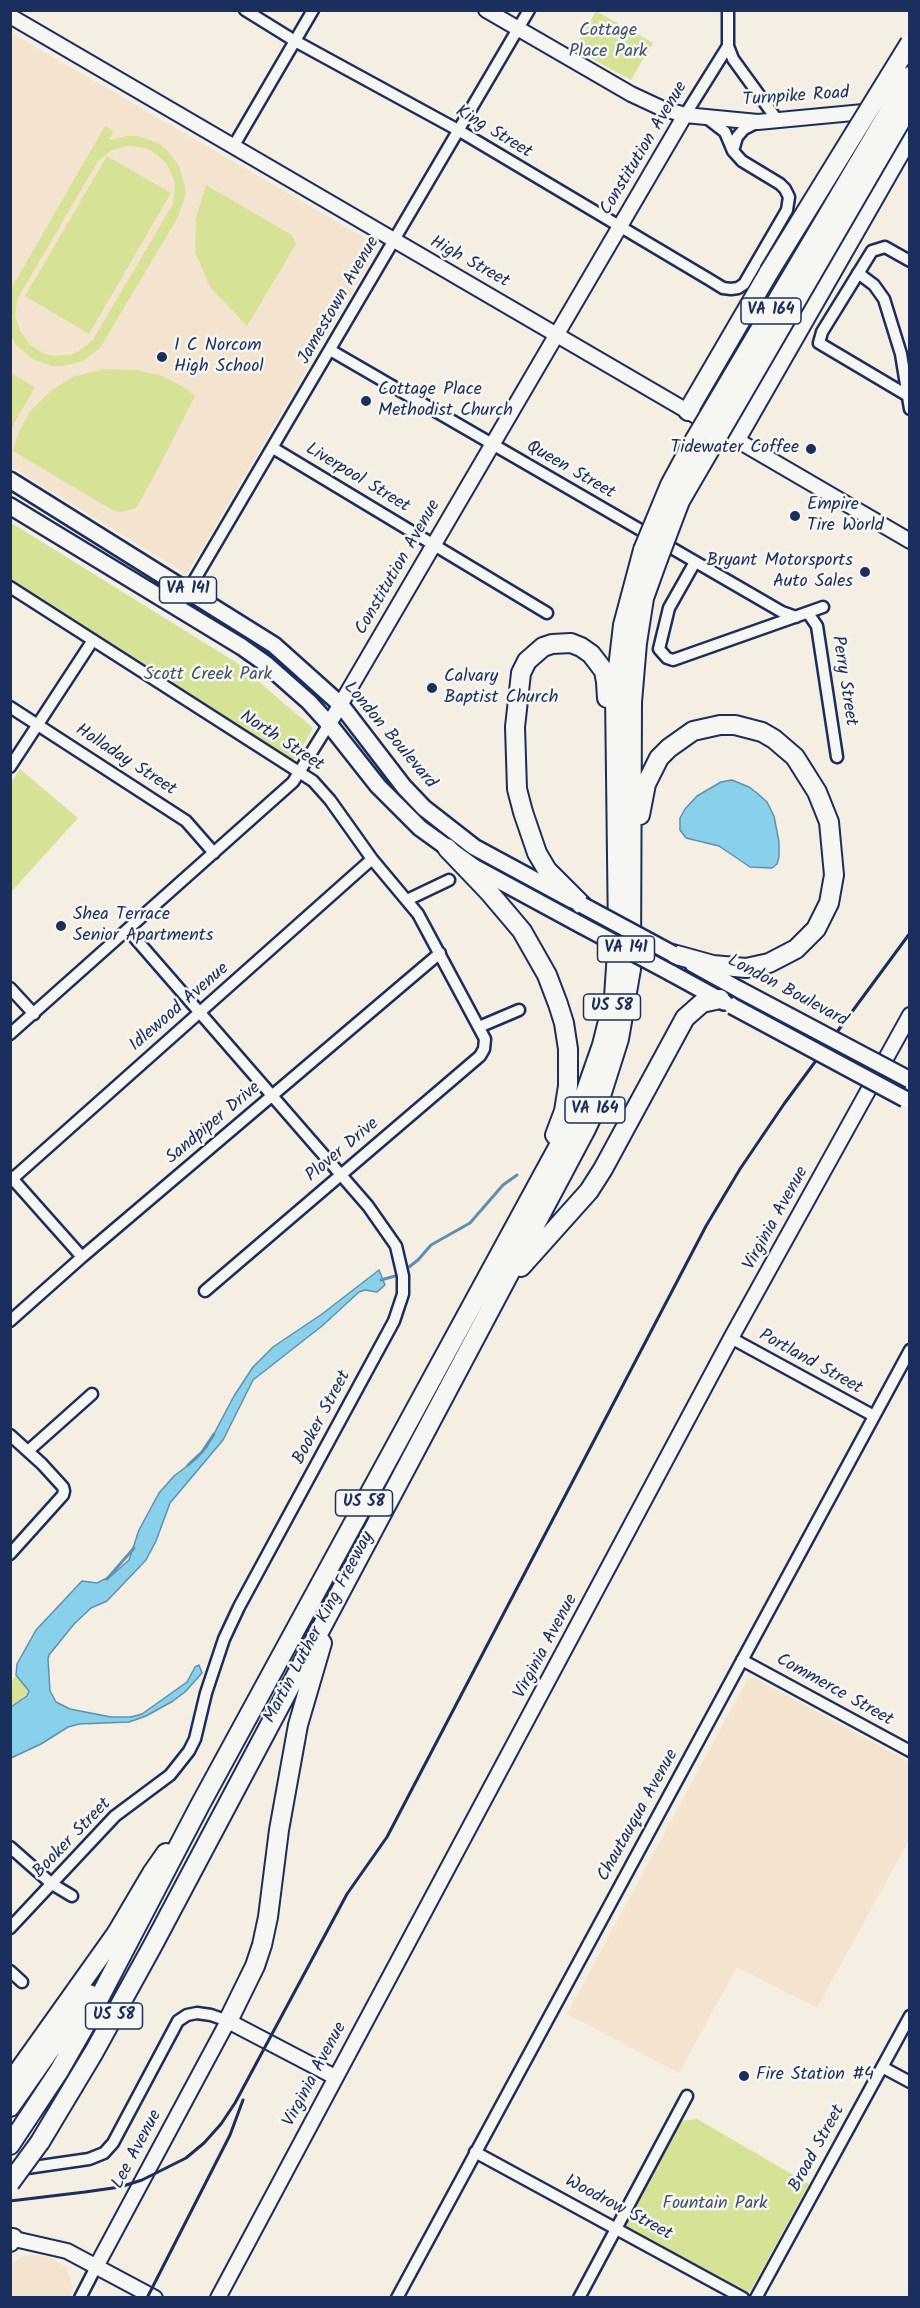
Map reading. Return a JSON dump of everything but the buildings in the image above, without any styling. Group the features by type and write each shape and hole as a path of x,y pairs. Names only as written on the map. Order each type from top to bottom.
{"highway":[{"path":"688,411 769,272 909,43"},
{"name":"VA 164","path":"633,885 632,702 637,643 650,555 670,485 909,76"},
{"name":"VA 164","path":"615,765 618,655 627,605 650,555 680,501 905,107"},
{"path":"736,439 909,135"},
{"name":"US 58","path":"582,905 547,870 537,853 522,812 518,789 515,727 521,673 534,652 552,644 570,643 591,654 604,671 615,765"},
{"path":"633,885 645,784 659,758 669,748 693,731 720,725 735,725 762,732 795,757 817,792 829,822 832,840 833,890 827,910 816,929 802,944 784,957 755,967 730,968 673,954"},
{"name":"Martin Luther King Freeway","path":"142,1920 200,1805 581,1105 593,1074 614,997 618,937 615,765"},
{"path":"447,848 522,931 547,975 564,1023 568,1059 564,1111 555,1137 534,1177 514,1227"},
{"name":"Martin Luther King Freeway","path":"10,2183 40,2142 94,2052 153,1945 586,1129 612,1067 626,1007 632,969 633,885"},
{"name":"US 58","path":"488,1313 515,1274 589,1191 685,1018 702,1004 726,1003"},
{"path":"228,2020 255,1966 262,1945 298,1725 316,1661 342,1588"},
{"path":"10,2084 95,1965 152,1873 200,1805"},
{"path":"10,2145 59,2071 142,1920"},
{"name":"US 58","path":"10,2107 142,1920"}],"main road":[{"name":"London Boulevard","path":"10,480 274,645 341,705 404,787 453,833 490,857 909,1080"},
{"name":"London Boulevard","path":"10,506 266,664 309,702 378,786 420,828 447,848 503,884 907,1101"}],"street":[{"name":"King Street","path":"245,10 295,41 458,130 723,288 738,288 744,284 789,203 785,189 742,161 733,151"},
{"path":"233,147 313,10"},
{"name":"Turnpike Road","path":"486,10 631,94 661,108 685,115 758,122 905,107"},
{"name":"Jamestown Avenue","path":"178,608 529,10"},
{"path":"728,10 728,46 733,59 778,121"},
{"name":"High Street","path":"10,16 393,241 557,333 909,541"},
{"name":"Constitution Avenue","path":"10,1034 293,782 301,772 619,227 728,46"},
{"path":"905,107 909,126"},
{"path":"707,118 725,132 733,151"},
{"path":"733,151 737,137 744,129 758,122"},
{"path":"908,396 819,343 822,332 872,251 885,247 909,261"},
{"path":"858,273 874,285 884,299 901,354 909,409"},
{"name":"Queen Street","path":"330,350 782,612 796,617"},
{"name":"Liverpool Street","path":"273,448 547,613"},
{"path":"695,562 669,608 659,649 667,658 673,660 823,607"},
{"name":"North Street","path":"10,587 313,781 330,800 372,860 407,900 440,953 479,1027"},
{"name":"Perry Street","path":"808,613 817,626 837,757"},
{"path":"10,767 93,640"},
{"name":"Holladay Street","path":"10,707 186,821 214,853"},
{"name":"Idlewood Avenue","path":"11,1178 372,860"},
{"path":"407,900 449,880"},
{"name":"Booker Street","path":"10,1928 115,1816 170,1775 189,1751 195,1739 216,1659 239,1607 394,1321 403,1294 403,1276 396,1246 369,1206 128,930"},
{"name":"Sandpiper Drive","path":"10,1321 82,1257 440,953"},
{"path":"10,988 33,1014"},
{"path":"479,1027 519,1010"},
{"name":"Virginia Avenue","path":"218,2298 731,1338 909,1015"},
{"name":"Plover Drive","path":"205,1291 480,1056 485,1042 479,1027"},
{"path":"11,1178 82,1257"},
{"name":"Portland Street","path":"731,1338 874,1416"},
{"name":"Chautauqua Avenue","path":"397,2298 909,1350"},
{"path":"28,1450 92,1394"},
{"path":"10,1435 28,1450 63,1487 64,1491 63,1495 10,1554"},
{"name":"Commerce Street","path":"742,1660 909,1751"},
{"path":"10,1847 52,1884 72,1896"},
{"path":"10,1971 22,1982"},
{"path":"10,2171 89,2159 104,2152 112,2143 178,2021 186,2015 197,2013 228,2020 335,2077"},
{"name":"Broad Street","path":"756,2298 909,2016"},
{"name":"Lee Avenue","path":"80,2298 228,2020"},
{"path":"882,2067 909,2082"},
{"path":"579,2298 687,2096"},
{"name":"Woodrow Street","path":"475,2152 743,2298"},
{"path":"11,2240 66,2251 97,2265 155,2298"}],"shaded area":[{"name":"I C Norcom High School","path":"10,32 379,246 187,574 11,467"},
{"path":"748,1678 755,1678 909,1762 909,1840 817,2008 737,1967 679,2073 567,2014"},
{"path":"24,2256 50,2257 66,2267 73,2287 70,2297 11,2297 11,2264"}],"green space":[{"name":"Cottage Place Park","path":"596,11 653,43 631,80 574,49"},
{"path":"105,126 114,131 109,140 138,136 158,143 167,150 179,166 185,187 185,197 178,217 100,348 83,361 63,366 52,366 32,359 16,345 11,336 11,289","holes":["128,146 145,148 166,163 174,179 173,204 92,341 71,355 45,354 30,345 20,331 15,315 18,298 98,161 112,150"]},
{"path":"107,156 171,193 89,334 25,296"},
{"path":"206,185 292,235 296,244 247,326 210,287 195,252 196,218"},
{"path":"105,369 136,370 162,376 182,386 195,396 136,508 121,512 114,511 13,451 19,431 31,410 51,391 72,377"},
{"path":"11,373 35,387 11,429"},
{"name":"Scott Creek Park","path":"10,522 237,663 313,728 296,757 292,761 11,581"},
{"path":"20,769 78,818 11,892 11,783"},
{"path":"16,1675 29,1691 27,1696 11,1707 11,1683"},
{"name":"Fountain Park","path":"697,2119 809,2184 747,2294 625,2228 625,2222 681,2121"}],"water":[{"path":"732,780 757,793 767,802 774,816 779,842 779,857 777,864 772,868 750,867 719,846 686,838 680,830 680,818 697,796 721,782"},
{"path":"379,1270 385,1285 377,1292 365,1290 359,1292 322,1326 253,1380 223,1440 170,1503 156,1541 146,1560 107,1601 91,1608 74,1624 48,1659 50,1691 56,1702 70,1709 111,1717 131,1717 142,1714 187,1682 195,1667 199,1665 202,1673 185,1692 146,1716 129,1722 79,1724 68,1727 41,1744 11,1758 11,1707 27,1696 29,1691 16,1675 17,1664 36,1630 82,1581 97,1583 111,1576 129,1560 139,1530 159,1493 174,1476 195,1460 207,1447 234,1396 253,1367 273,1347 322,1314"}],"waterway":[{"path":"409,1267 431,1245 470,1223 503,1185 517,1175"},
{"path":"381,1280 395,1276"},
{"path":"188,1465 202,1452 214,1434"},
{"path":"107,1579 134,1548"}],"railway":[{"path":"10,2201 120,2187 142,2180 186,2158 221,2124 235,2103 347,1894 387,1837 706,1226 740,1169 784,1104 910,933"},
{"path":"147,2298 230,2135 243,2100"}],"place":[{"name":"I C Norcom High School","path":"162,357"},
{"name":"Cottage Place Methodist Church","path":"366,401"},
{"name":"Tidewater Coffee","path":"811,449"},
{"name":"Empire Tire World","path":"795,516"},
{"name":"Bryant Motorsports Auto Sales","path":"865,572"},
{"name":"Calvary Baptist Church","path":"432,688"},
{"name":"Shea Terrace Senior Apartments","path":"61,926"},
{"name":"Fire Station #4","path":"744,2076"}]}
